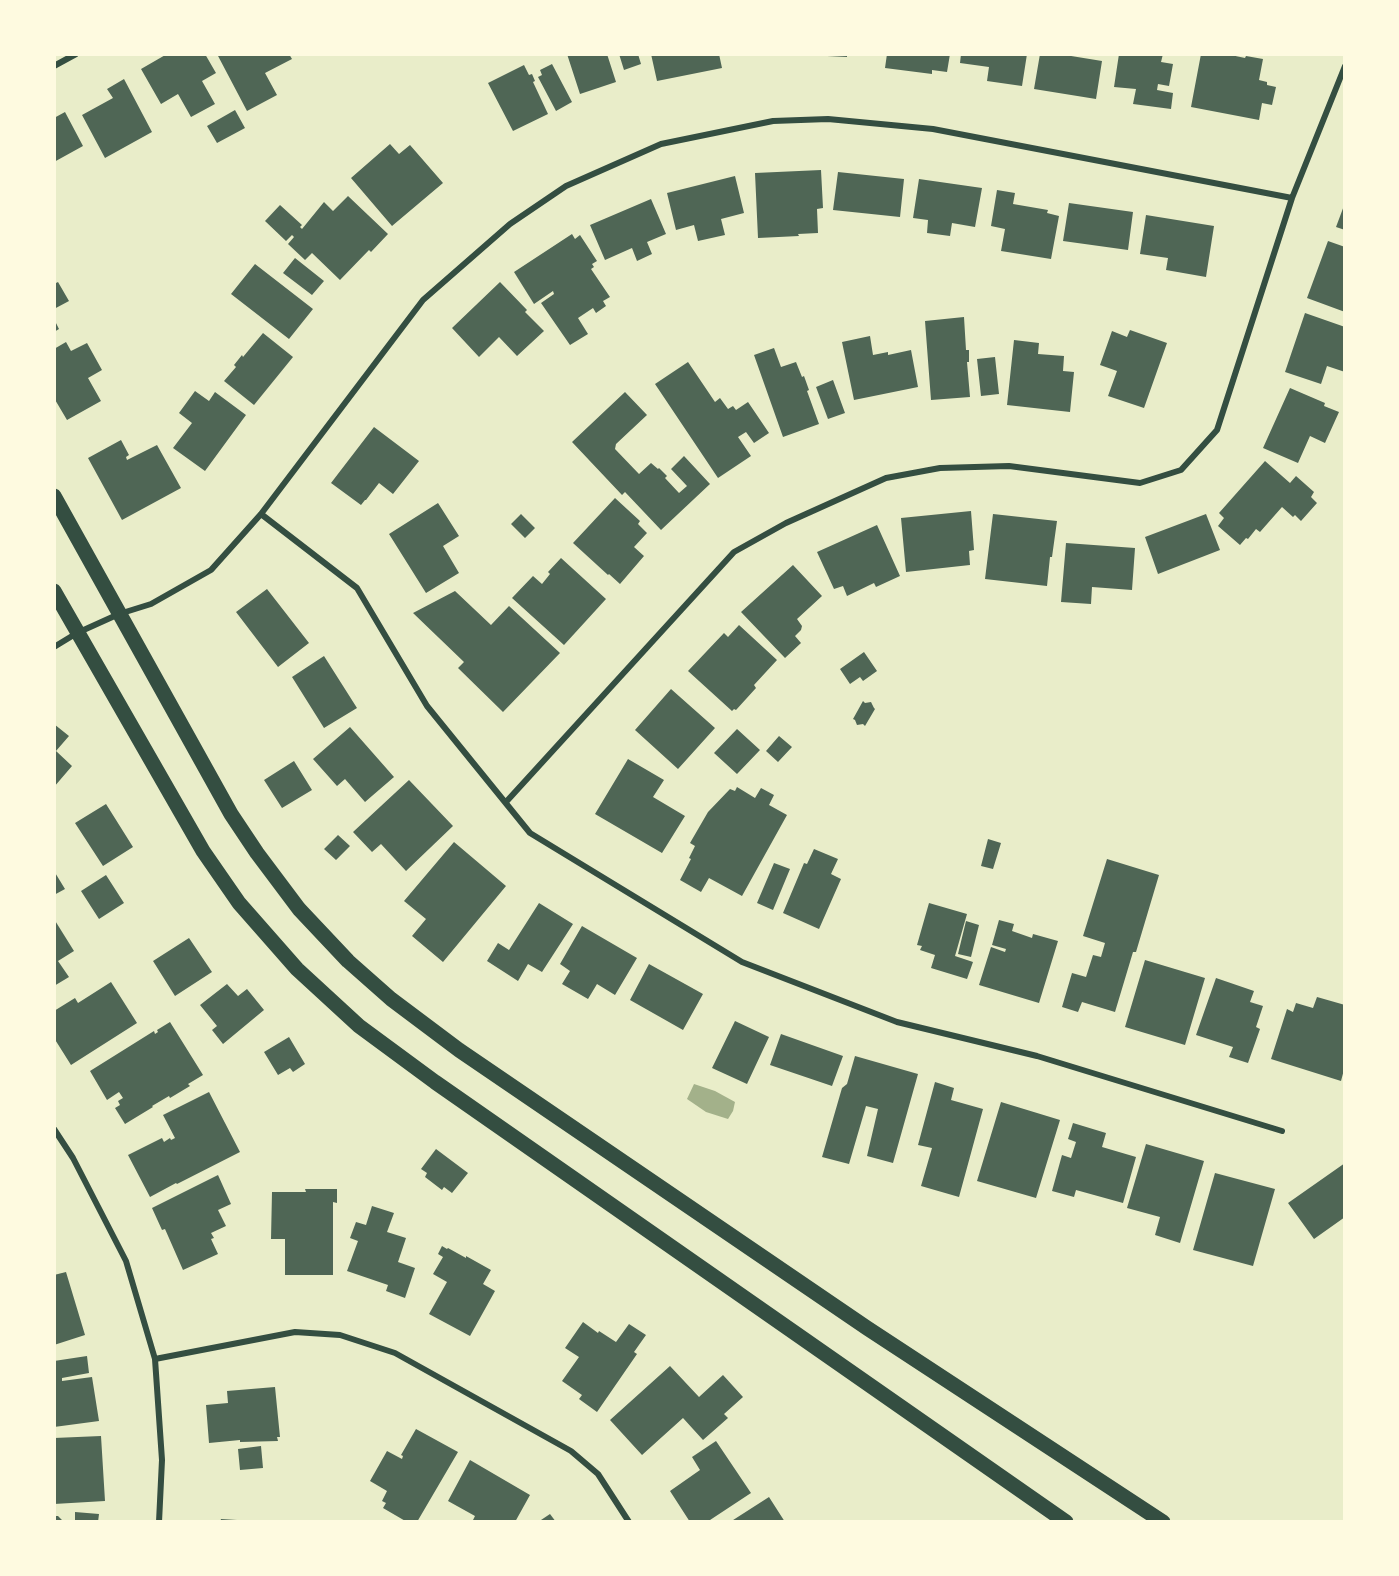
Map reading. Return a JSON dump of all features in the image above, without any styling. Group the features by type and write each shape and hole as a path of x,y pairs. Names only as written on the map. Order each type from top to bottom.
{"main road":[{"path":"54,496 231,814 299,909 348,961 391,999 459,1050 838,1308 1163,1522"},
{"path":"54,591 203,851 239,903 297,969 359,1026 445,1089 1066,1522"}],"street":[{"path":"54,66 76,54"},
{"path":"506,802 734,552 786,522 886,478 940,468 1009,466 1140,483 1181,470 1218,430 1292,198 1345,66"},
{"path":"54,647 118,614 151,604 212,570 261,514 423,300 510,224 566,186 661,144 774,121 828,119 933,129 1292,198"},
{"path":"261,514 357,588 427,706 530,832 742,962 897,1022 1037,1056 1282,1131"},
{"path":"54,1129 73,1158 126,1261 155,1359 162,1460 159,1522"},
{"path":"155,1359 295,1332 340,1335 395,1353 571,1451 598,1474 629,1522"}],"shaded area":[{"path":"694,1084 715,1091 735,1102 728,1119 706,1112 687,1099"}],"building":[{"path":"167,54 205,54 216,73 202,81 215,104 191,117 178,94 161,104 141,69"},
{"path":"217,54 289,54 292,59 265,73 277,95 247,111"},
{"path":"567,54 607,54 616,82 580,94"},
{"path":"619,54 638,54 641,64 624,70"},
{"path":"651,54 719,54 722,68 657,81"},
{"path":"827,54 847,54 847,57 827,56"},
{"path":"887,54 950,54 947,72 932,70 932,74 885,68"},
{"path":"961,54 1027,54 1022,86 987,81 989,67 960,63"},
{"path":"1040,54 1065,54 1102,61 1096,99 1034,89"},
{"path":"1119,54 1163,54 1161,62 1173,64 1169,86 1158,84 1157,90 1173,93 1171,109 1133,104 1136,89 1114,87"},
{"path":"1201,54 1226,54 1263,59 1259,80 1276,87 1272,105 1262,103 1259,120 1191,107"},
{"path":"552,64 572,102 556,111 538,77 542,75 540,70"},
{"path":"524,65 529,75 532,74 535,81 533,82 548,114 513,131 488,83"},
{"path":"124,79 152,132 105,158 82,115 113,98 107,89"},
{"path":"235,110 245,128 217,143 207,126"},
{"path":"65,112 83,146 54,162 54,118"},
{"path":"390,144 399,154 410,145 443,183 392,226 351,178"},
{"path":"821,170 823,208 817,209 818,233 758,238 755,173"},
{"path":"838,172 904,179 900,217 833,210"},
{"path":"735,176 744,213 721,219 725,235 698,241 694,225 676,230 667,193"},
{"path":"919,179 982,188 975,227 952,223 950,236 927,233 928,220 913,218"},
{"path":"997,190 1015,193 1013,204 1048,210 1047,213 1059,216 1051,259 1001,251 1005,229 991,226"},
{"path":"348,196 388,234 340,280 312,253 305,260 288,244 294,237 292,235 286,241 265,221 280,205 302,225 300,227 302,229 324,202 333,211"},
{"path":"651,199 666,234 647,242 652,254 637,261 632,248 605,260 590,225"},
{"path":"1069,203 1133,212 1128,250 1063,241"},
{"path":"1345,203 1345,230 1336,227"},
{"path":"1146,215 1214,226 1206,277 1166,270 1168,258 1140,254"},
{"path":"572,234 575,239 580,235 597,261 592,264 594,267 591,269 610,297 603,301 606,306 596,313 593,308 578,318 588,334 570,345 541,303 554,294 553,291 534,304 514,272"},
{"path":"1328,241 1345,247 1345,312 1307,298"},
{"path":"295,258 324,281 312,295 283,273"},
{"path":"255,264 313,309 289,339 231,294"},
{"path":"58,282 69,301 54,309 54,284"},
{"path":"500,282 544,331 517,356 499,337 479,357 452,328"},
{"path":"1305,313 1345,327 1345,372 1327,366 1321,384 1285,372"},
{"path":"964,317 966,350 969,350 969,362 967,362 970,397 931,400 925,321"},
{"path":"54,319 59,329 54,332"},
{"path":"1130,330 1167,343 1144,408 1108,396 1117,371 1100,365 1112,331 1127,337"},
{"path":"263,333 293,357 254,405 224,381 236,367 234,365 242,355 243,357"},
{"path":"870,336 873,355 888,352 888,355 911,350 918,387 854,400 842,342"},
{"path":"1014,340 1039,343 1038,354 1064,356 1063,371 1074,372 1070,412 1007,405"},
{"path":"66,342 71,351 87,343 102,370 88,378 101,401 67,420 54,398 54,349"},
{"path":"774,348 781,367 796,362 802,377 804,376 819,424 783,437 754,355"},
{"path":"995,357 999,394 981,396 977,359"},
{"path":"688,362 715,402 720,398 728,409 733,406 736,410 748,402 769,433 754,443 746,432 738,437 751,456 718,478 655,384"},
{"path":"833,380 845,413 828,419 816,387"},
{"path":"1290,388 1325,403 1324,406 1339,412 1325,443 1310,436 1298,463 1263,448"},
{"path":"195,391 209,401 215,392 246,415 205,471 173,448 192,423 179,413"},
{"path":"625,392 647,415 616,444 615,449 639,474 651,463 659,468 679,493 687,486 671,469 684,456 710,484 661,530 625,492 622,495 572,442"},
{"path":"374,427 419,461 393,494 379,483 361,505 331,483"},
{"path":"121,440 129,455 126,457 127,460 157,445 181,488 122,520 88,458"},
{"path":"1265,461 1290,483 1296,476 1314,492 1311,497 1317,503 1301,521 1282,507 1260,532 1256,529 1240,545 1218,526 1224,518 1219,513"},
{"path":"615,498 640,521 638,524 647,533 634,547 644,556 620,584 573,543"},
{"path":"438,503 459,536 443,546 459,573 426,593 389,534"},
{"path":"971,511 974,550 969,551 970,565 906,572 901,518"},
{"path":"521,514 535,528 525,538 511,524"},
{"path":"993,514 1057,521 1047,586 985,579"},
{"path":"1206,514 1220,550 1158,574 1145,537"},
{"path":"877,525 900,576 876,587 874,583 847,596 843,586 834,589 817,552"},
{"path":"1066,543 1135,548 1132,590 1092,587 1091,604 1061,602"},
{"path":"561,558 606,599 564,645 512,598 533,576 542,584 550,574 548,572"},
{"path":"793,565 822,596 797,619 802,626 795,636 801,643 785,658 741,612"},
{"path":"267,589 309,643 278,667 236,612"},
{"path":"455,591 491,625 509,606 560,653 503,712 458,668 464,662 413,613"},
{"path":"739,625 777,660 754,685 756,688 736,710 732,711 688,671 724,633 728,637"},
{"path":"864,652 877,671 863,681 860,677 850,684 840,669"},
{"path":"324,656 357,708 324,728 292,677"},
{"path":"671,689 715,728 678,769 635,730"},
{"path":"863,701 871,702 875,709 865,726 857,725 853,719"},
{"path":"54,724 69,736 56,751 72,766 54,787"},
{"path":"350,727 394,777 365,802 345,779 337,786 313,759"},
{"path":"737,729 760,750 737,774 714,753"},
{"path":"779,736 792,747 778,762 766,751"},
{"path":"628,759 664,780 653,797 685,816 662,853 595,814"},
{"path":"294,761 312,790 282,808 264,780"},
{"path":"409,780 453,826 406,871 381,844 372,852 353,832"},
{"path":"737,787 755,798 761,788 774,795 769,805 787,815 742,896 709,878 701,892 680,880 695,846 690,843 708,812 730,789 735,791"},
{"path":"106,804 133,847 103,866 75,823"},
{"path":"338,835 350,846 336,860 324,849"},
{"path":"988,839 1001,843 993,869 981,866"},
{"path":"454,842 506,886 443,962 412,936 426,919 404,901"},
{"path":"814,849 838,859 831,874 841,879 819,929 783,913 804,863 807,864"},
{"path":"1107,859 1159,875 1115,1012 1082,1002 1078,1012 1062,1007 1072,973 1086,977 1093,955 1101,957 1105,943 1083,936"},
{"path":"774,863 790,869 773,910 757,903"},
{"path":"54,871 65,889 54,895"},
{"path":"106,875 124,903 99,919 81,891"},
{"path":"539,903 573,924 542,972 528,964 518,981 487,961 498,943 509,950"},
{"path":"929,903 967,914 955,956 973,962 967,979 931,968 935,955 920,950 922,946 917,945"},
{"path":"54,919 74,951 58,961 69,977 54,986"},
{"path":"999,920 1014,924 1012,931 1032,938 1033,934 1058,941 1039,1003 979,985 991,947 1005,952 1006,949 992,945"},
{"path":"966,921 979,925 971,957 958,954"},
{"path":"582,926 637,958 615,995 597,984 588,999 562,984 570,971 560,964"},
{"path":"189,938 212,972 175,996 153,961"},
{"path":"1145,960 1205,978 1185,1045 1125,1027"},
{"path":"649,964 703,994 683,1030 630,1000"},
{"path":"1216,978 1254,991 1250,1002 1263,1006 1256,1027 1260,1029 1248,1063 1229,1057 1233,1047 1196,1035"},
{"path":"111,982 137,1023 71,1065 54,1038 54,1011 75,998 78,1003"},
{"path":"227,984 238,996 247,989 264,1010 223,1044 212,1030 217,1026 200,1005"},
{"path":"1317,997 1345,1005 1345,1066 1341,1081 1271,1059 1287,1009 1293,1012 1296,1003 1313,1008"},
{"path":"735,1021 769,1037 747,1084 712,1068"},
{"path":"170,1022 203,1075 188,1084 190,1086 170,1098 169,1096 125,1124 115,1108 120,1105 118,1101 123,1098 119,1092 107,1100 90,1071 154,1031 155,1034 157,1030"},
{"path":"781,1034 843,1056 832,1086 770,1065"},
{"path":"289,1037 305,1064 293,1072 290,1068 278,1075 264,1052"},
{"path":"855,1056 918,1074 893,1163 867,1156 878,1109 866,1106 849,1164 822,1157 842,1088 847,1084"},
{"path":"935,1082 954,1088 951,1100 983,1109 959,1197 921,1186 932,1148 918,1145"},
{"path":"209,1092 240,1152 150,1197 128,1155 162,1138 164,1142 175,1138 163,1115"},
{"path":"1001,1102 1060,1120 1036,1198 977,1181"},
{"path":"1073,1123 1106,1133 1102,1147 1136,1157 1123,1203 1076,1190 1074,1197 1052,1191 1062,1155 1071,1158 1076,1142 1068,1139"},
{"path":"1146,1144 1204,1161 1180,1243 1155,1235 1160,1217 1127,1208"},
{"path":"436,1149 468,1173 452,1193 444,1187 442,1190 425,1177 427,1173 421,1169"},
{"path":"1345,1163 1345,1217 1314,1239 1288,1203"},
{"path":"1215,1173 1275,1189 1253,1266 1193,1250"},
{"path":"218,1175 231,1204 218,1210 226,1226 211,1233 214,1238 211,1239 218,1254 183,1270 165,1229 162,1230 152,1208"},
{"path":"305,1189 337,1189 337,1203 333,1202 333,1275 285,1275 285,1239 271,1239 272,1192 306,1192"},
{"path":"372,1206 394,1213 387,1232 406,1238 398,1262 415,1268 405,1298 386,1291 388,1285 347,1271 358,1241 350,1238 356,1222 366,1225"},
{"path":"442,1246 491,1270 483,1284 495,1291 470,1336 429,1314 447,1282 433,1274 443,1257 438,1254"},
{"path":"66,1272 85,1335 54,1345 54,1275"},
{"path":"583,1322 616,1342 629,1324 646,1335 634,1352 637,1354 597,1412 579,1399 582,1395 562,1381 579,1357 565,1348"},
{"path":"87,1356 89,1373 62,1378 62,1381 92,1377 99,1421 54,1427 54,1361"},
{"path":"670,1366 699,1397 723,1375 743,1397 724,1414 728,1418 703,1440 683,1418 642,1455 610,1420"},
{"path":"275,1387 280,1437 277,1437 278,1441 240,1442 240,1440 209,1443 206,1405 228,1403 227,1391"},
{"path":"416,1429 458,1452 417,1522 407,1522 383,1508 386,1503 382,1501 387,1491 370,1481 387,1451 402,1459 401,1455"},
{"path":"101,1436 105,1501 54,1504 54,1438"},
{"path":"716,1441 751,1493 707,1522 690,1522 670,1491 700,1470 692,1457"},
{"path":"261,1446 263,1468 240,1470 238,1449"},
{"path":"470,1460 530,1495 515,1522 472,1522 475,1516 448,1501"},
{"path":"769,1497 785,1522 730,1522"},
{"path":"75,1512 99,1514 98,1522 75,1522"},
{"path":"550,1514 556,1522 538,1522"},
{"path":"54,1516 58,1516 64,1522 54,1522"},
{"path":"221,1519 237,1520 237,1522 220,1522"}]}
